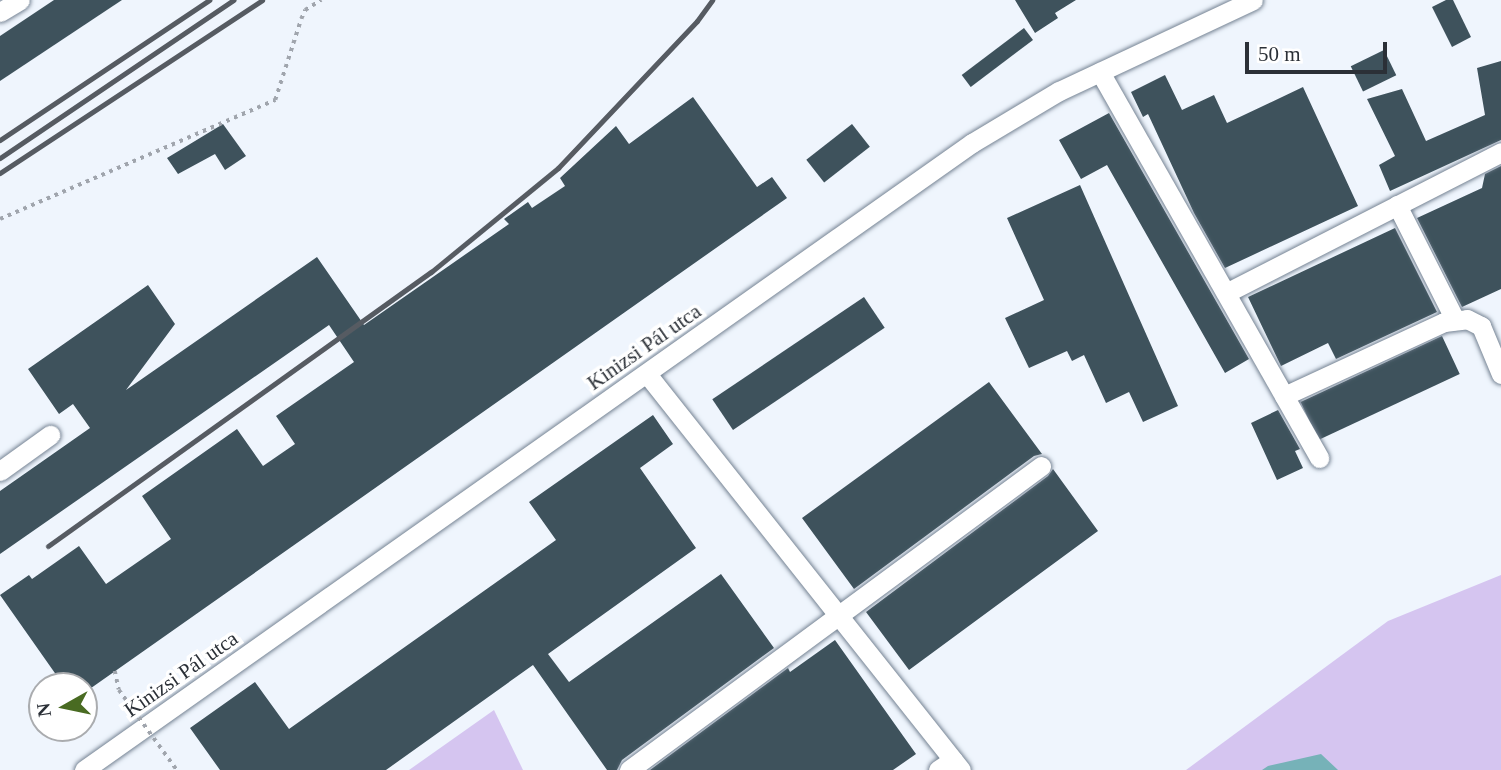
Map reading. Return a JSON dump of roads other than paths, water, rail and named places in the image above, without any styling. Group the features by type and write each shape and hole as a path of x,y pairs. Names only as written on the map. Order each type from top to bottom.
{"street":[{"path":"0,12 20,0"},
{"name":"Kinizsi Pál utca","path":"84,770 648,374 972,142 1015,115 1100,72 1253,0"},
{"path":"1100,72 1319,458"},
{"path":"1226,293 1501,152"},
{"path":"1397,205 1455,320"},
{"path":"1284,397 1444,322 1467,318 1481,326 1501,374"},
{"path":"648,374 839,615 951,766"},
{"path":"0,471 50,435"},
{"path":"628,770 1041,466"}],"water":[{"path":"1321,754 1338,770 1262,770 1268,766"}],"railway":[{"path":"0,140 209,0"},
{"path":"0,158 233,0"},
{"path":"0,173 262,0"},
{"path":"48,546 431,272 558,168 697,21 712,0"}]}
